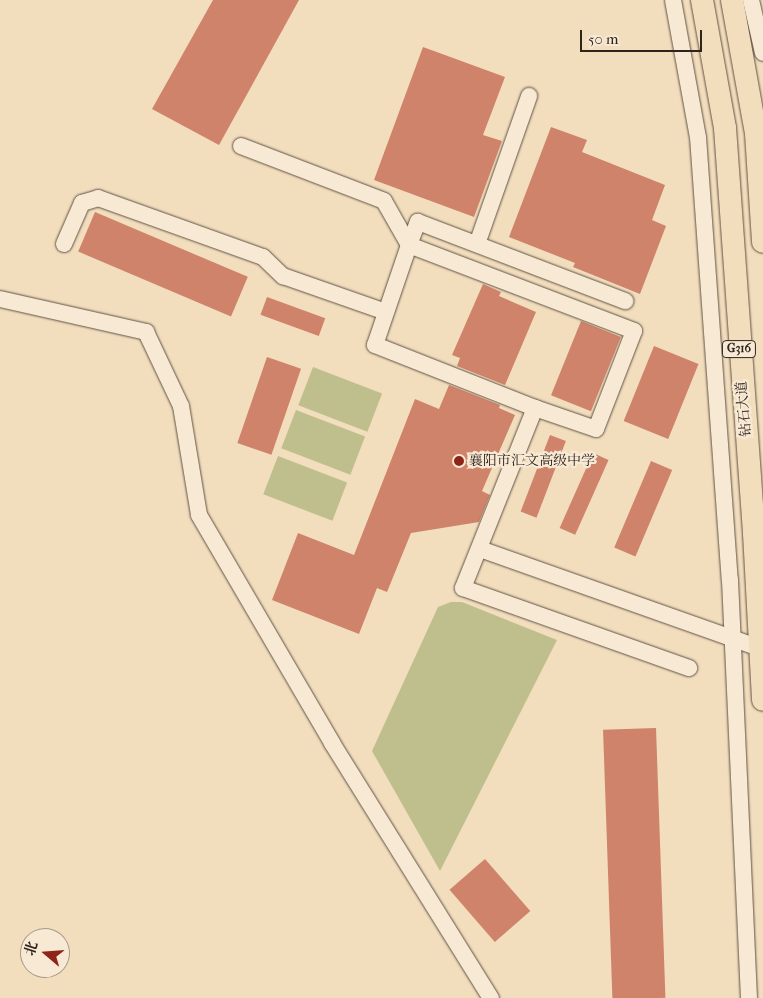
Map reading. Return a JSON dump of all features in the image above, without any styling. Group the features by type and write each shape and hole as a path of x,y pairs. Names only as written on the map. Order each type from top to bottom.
{"highway":[{"name":"钻石大道","path":"702,0 725,128 763,700"},
{"path":"732,0 756,133 763,242"}],"street":[{"path":"673,0 698,137 733,637 749,998"},
{"path":"752,0 763,53"},
{"path":"476,244 529,96"},
{"path":"241,146 384,200 409,245 634,331 596,429 535,408 374,345 409,245 418,222 625,300"},
{"path":"64,244 82,203 98,198 263,257 283,276 386,312"},
{"path":"0,299 146,332 181,406 199,515 332,743 491,998"},
{"path":"535,408 463,588 689,668"},
{"path":"480,549 760,648"}],"green space":[{"path":"313,367 382,394 367,432 298,405"},
{"path":"296,410 365,437 350,475 281,448"},
{"path":"278,456 347,483 332,521 263,494"},
{"path":"451,602 462,602 557,640 440,871 372,751 438,607"}],"building":[{"path":"213,0 299,0 219,145 152,109"},
{"path":"423,47 505,77 483,135 502,141 474,217 374,180"},
{"path":"551,127 587,140 582,152 665,185 652,220 666,226 640,294 573,267 575,263 509,237"},
{"path":"95,212 248,277 231,316 78,252"},
{"path":"483,284 501,292 499,296 536,312 505,385 457,366 460,358 452,355"},
{"path":"267,297 325,318 319,336 261,315"},
{"path":"581,321 621,337 591,411 551,395"},
{"path":"654,346 699,364 668,439 624,421"},
{"path":"267,357 301,369 271,455 237,443"},
{"path":"449,385 500,405 499,408 515,415 482,491 490,495 479,522 411,533 387,592 377,588 359,634 272,600 298,533 354,555 415,399 439,409"},
{"path":"550,435 566,441 536,518 521,512"},
{"path":"593,453 609,460 575,535 560,528"},
{"path":"651,461 672,470 635,557 614,548"},
{"path":"656,728 665,998 612,998 603,730"},
{"path":"485,859 530,911 495,942 450,890"}],"place":[{"name":"襄阳市汇文高级中学","path":"459,461"}]}
